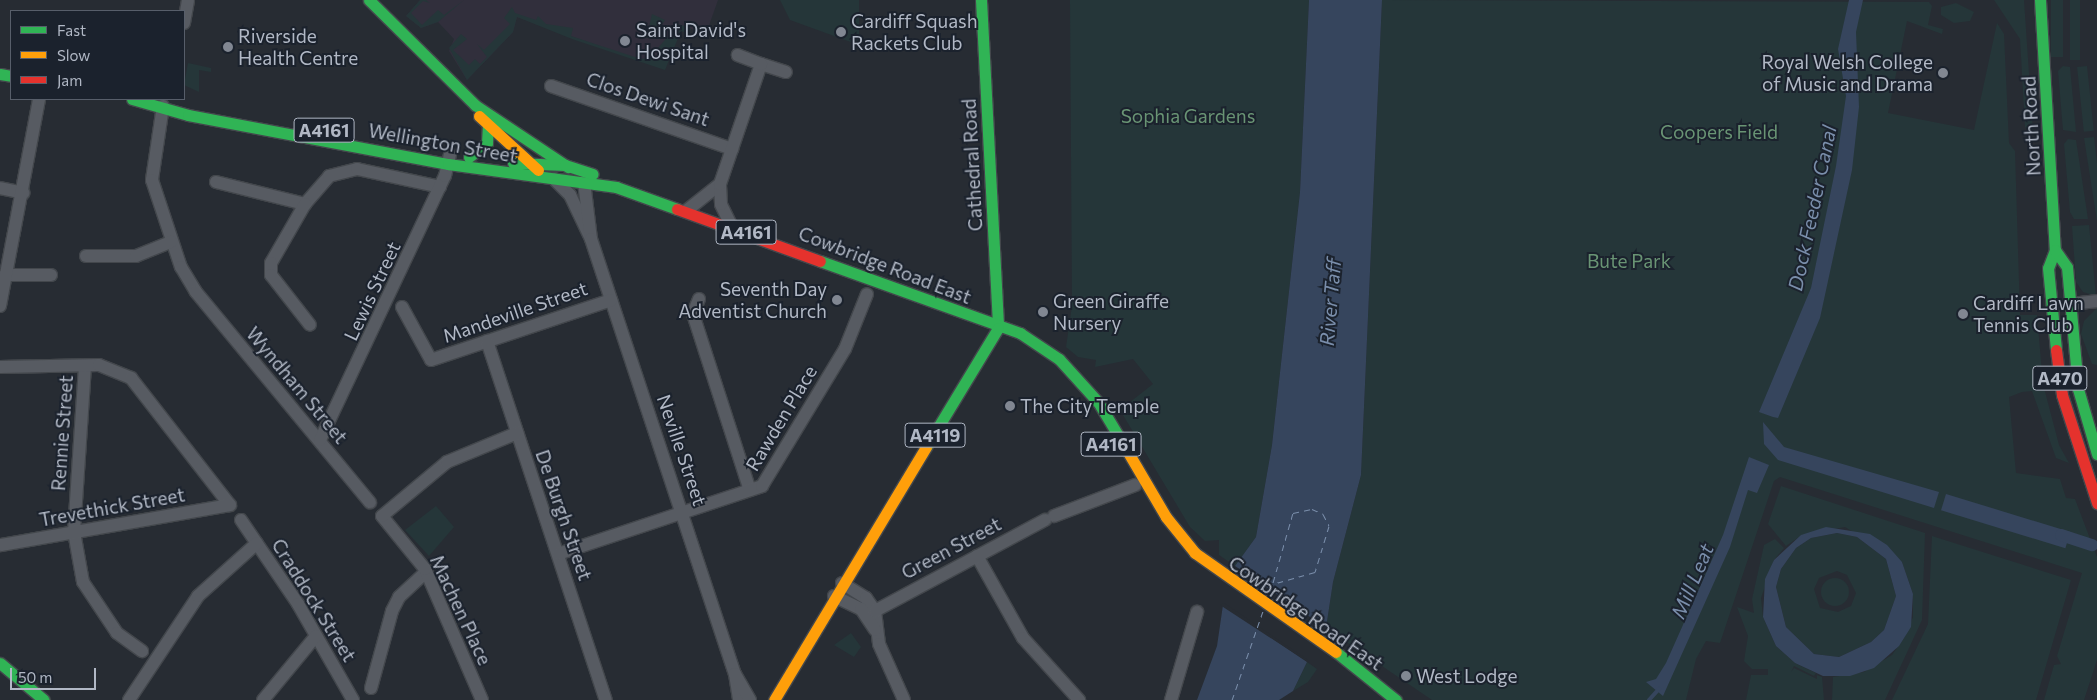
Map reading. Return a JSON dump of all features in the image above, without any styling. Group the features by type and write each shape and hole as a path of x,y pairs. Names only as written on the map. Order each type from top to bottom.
{"main road":[{"name":"Cowbridge Road East","path":"370,0 475,105 565,165 584,182 616,186 732,227 1035,341 1078,379 1110,421 1175,530 1223,576 1326,653"},
{"name":"Cathedral Road","path":"981,0 998,328"},
{"name":"North Road","path":"2040,0 2055,250 2048,268 2062,395 2097,503"},
{"name":"Wellington Street","path":"139,100 166,104 181,110 191,104 449,159 584,182"},
{"name":"Cowbridge Road East","path":"475,105 488,125 530,163 552,178"},
{"path":"469,157 487,144 488,125"},
{"name":"Wellington Street","path":"449,159 469,157 565,165"},
{"name":"Cowbridge Road East","path":"565,165 608,179 616,186"},
{"name":"North Road","path":"2055,250 2067,267 2078,389 2097,454"},
{"name":"Cowbridge Road East","path":"998,328 1046,364 1078,396 1173,546 1222,588 1326,653 1371,676 1381,689 1396,700"},
{"name":"A4119","path":"788,700 846,586 998,328"},
{"name":"A4119","path":"774,700 839,599"},
{"path":"0,663 44,700"}],"street":[{"path":"185,17 188,0"},
{"path":"738,55 786,72"},
{"path":"732,227 721,204 720,184 761,64"},
{"name":"Clos Dewi Sant","path":"551,86 732,149"},
{"path":"0,306 3,277 23,193 39,100"},
{"name":"Wyndham Street","path":"166,104 152,180 171,242 196,292 370,502"},
{"name":"Lewis Street","path":"320,440 440,188 449,159"},
{"path":"310,324 271,274 271,263 305,204 328,176 357,169 440,188"},
{"name":"Neville Street","path":"552,178 570,195 592,239 735,674 739,700"},
{"path":"216,182 305,204"},
{"name":"Neville Street","path":"584,182 592,239"},
{"path":"686,211 720,184"},
{"path":"0,188 23,193"},
{"path":"86,256 136,256 171,242"},
{"path":"3,277 51,275"},
{"name":"Rawden Place","path":"558,554 683,514 762,486 846,349 867,294"},
{"path":"698,299 693,314 750,490"},
{"name":"Mandeville Street","path":"402,308 431,360 611,300"},
{"path":"2070,304 2097,301"},
{"name":"De Burgh Street","path":"487,342 606,700"},
{"path":"0,367 85,366"},
{"name":"Trevethick Street","path":"0,545 230,505 141,386 112,368 85,366"},
{"name":"Rennie Street","path":"85,366 74,532 82,582 117,633 142,651"},
{"name":"Machen Place","path":"482,700 426,572 382,516 448,462 517,433"},
{"name":"Green Street","path":"875,611 1050,518 1135,485"},
{"name":"Craddock Street","path":"241,520 316,636 353,700"},
{"path":"129,700 198,596 257,542"},
{"path":"977,556 1023,638 1079,700"},
{"path":"371,688 392,611 399,598 426,572"},
{"path":"846,586 875,611 875,630"},
{"path":"839,599 861,609 875,630 904,700"},
{"path":"1171,700 1197,612"},
{"path":"263,700 316,636"},
{"name":"Neville Street","path":"735,674 750,700"}],"shaded area":[{"name":"Saint David's Hospital","path":"420,0 718,0 706,34 679,25 660,68 517,17 513,32 467,80 449,51 454,39 438,22 421,28 406,16"}],"green space":[{"path":"420,0 426,0 430,3 423,1 411,13 422,25 438,10 444,15 464,0 438,22 421,28 406,16"},
{"name":"Cardiff Squash Rackets Club","path":"780,0 859,0 859,45 790,20"},
{"name":"Sophia Gardens","path":"1070,0 1309,0 1300,192 1272,445 1256,537 1235,566 1219,555 1219,540 1205,541 1190,527 1120,410 1153,384 1133,359 1095,367 1096,360 1078,357 1066,347 1072,306"},
{"name":"Bute Park","path":"1382,0 1929,2 1932,6 1928,25 1943,29 1942,34 1907,21 1888,113 1974,130 1997,23 2004,34 2009,143 2015,151 2020,315 2037,315 2043,384 2059,445 2069,463 2056,458 2032,391 2022,392 2009,397 2016,473 2060,479 2066,498 2075,499 2097,557 2097,660 2084,700 2044,700 2054,665 2061,664 2057,656 2082,573 1780,477 1774,481 1720,643 1706,641 1696,659 1686,700 1432,700 1326,628 1333,582 1361,475"},
{"path":"1994,0 2024,0 2033,132 2025,127 2020,39"},
{"path":"2051,0 2063,0 2063,57 2051,57"},
{"path":"2070,0 2080,0 2080,60 2070,60"},
{"path":"1956,3 1974,12 1970,21 1954,23 1941,15 1941,7"},
{"path":"512,7 515,13 536,20 538,16 546,24 573,28 571,36 641,59 660,57 657,49 679,24 691,29 689,34 681,31 665,70 572,39 517,17 513,32 467,80 449,48 461,34 467,39 453,50 469,65 475,59 480,64 487,57 477,44 484,50 510,24 504,18"},
{"path":"652,14 665,20 655,35 647,38 641,37 647,36"},
{"path":"188,63 211,68 211,72 199,70 199,92 185,85"},
{"path":"2063,66 2070,67 2076,132 2063,130 2058,71"},
{"path":"2087,66 2094,131 2084,132 2077,67"},
{"path":"2094,137 2097,163 2097,221 2084,138"},
{"path":"2068,139 2076,140 2088,219 2074,219 2070,212 2064,144"},
{"path":"2089,225 2096,296 2083,292 2076,282 2072,226"},
{"path":"2097,308 2097,365 2092,364 2081,334 2084,321"},
{"path":"1781,486 1925,533 1922,620 1885,700 1832,700 1833,677 1864,672 1892,655 1904,638 1913,617 1913,594 1902,562 1845,527 1802,535 1786,546 1768,524"},
{"path":"436,506 454,527 429,556 405,530"},
{"path":"1837,533 1857,537 1886,559 1896,596 1884,630 1871,642 1839,657 1814,654 1786,627 1776,587 1781,569 1796,548 1811,538","holes":["1837,571 1847,575 1856,593 1851,606 1838,612 1820,608 1814,589 1819,578"]},
{"path":"1932,536 2071,580 2036,700 1892,700 1928,624"},
{"path":"1775,539 1784,548 1774,560 1761,598 1763,617 1776,646 1795,663 1816,673 1814,676 1794,666 1791,672 1794,668 1817,679 1817,675 1822,677 1824,700 1746,700 1751,675 1768,675 1768,669 1752,669 1744,661 1748,636 1737,607 1754,613 1752,599 1764,545"},
{"path":"1835,578 1845,582 1849,592 1845,602 1835,606 1825,602 1821,592 1825,582"},
{"path":"851,633 861,647 854,657 834,645"},
{"path":"1307,662 1317,669 1308,682 1293,691"}],"water":[{"name":"River Taff","path":"1309,0 1382,0 1361,475 1333,582 1326,628 1235,566 1256,537 1272,445 1300,192"},
{"path":"1849,0 1863,0 1856,32 1859,107 1852,170 1820,318 1778,418 1759,412 1811,288 1836,166 1846,96 1838,49"},
{"path":"1763,422 1784,447 1939,492 1934,508 1778,460 1764,444"},
{"path":"1749,457 1769,465 1757,493 1748,490 1730,547 1663,696 1646,682 1656,679 1666,663 1723,535"},
{"path":"1946,494 2070,532 2065,548 1941,510"},
{"path":"1826,527 1870,534 1887,545 1902,562 1913,594 1911,627 1899,646 1874,668 1850,676 1823,676 1795,663 1776,646 1763,617 1765,579 1774,560 1801,535","holes":["1837,533 1857,537 1886,559 1896,596 1884,630 1871,642 1839,657 1814,654 1786,627 1776,587 1781,569 1796,548 1811,538"]},
{"path":"1223,605 1307,662 1293,691 1279,700 1197,700 1217,646"}],"pier":[{"path":"1233,565 1326,628 1328,630 1302,615"},
{"path":"1224,603 1308,660 1309,663 1220,605"}],"waterway":[{"name":"Dock Feeder Canal","path":"2061,535 2092,545"},
{"name":"Mill Leat","path":"1649,700 1659,689"}],"ferry route":[{"path":"1270,593 1293,513 1312,509 1323,514 1329,526 1315,572 1273,584"},
{"path":"1232,700 1263,611"}],"traffic: fast":[{"path":"369,0 475,105 568,167"},
{"path":"981,0 998,328"},
{"path":"2040,0 2055,250 2048,268 2056,350"},
{"path":"0,74 10,76"},
{"path":"136,100 188,115 448,164 616,187 677,209"},
{"path":"469,157 487,143 488,125"},
{"path":"513,163 565,165 593,174"},
{"path":"2055,250 2067,267 2078,389 2097,454"},
{"path":"820,261 1020,333 1059,359 1098,402 1122,442"},
{"path":"926,447 998,328"},
{"path":"1336,652 1396,700"},
{"path":"0,663 44,700"}],"traffic: slow":[{"path":"479,116 538,170"},
{"path":"1122,442 1166,517 1195,553 1336,652"},
{"path":"774,700 926,447"}],"traffic: jam":[{"path":"677,209 820,261"},
{"path":"2056,350 2062,395 2097,503"}],"place":[{"name":"Cardiff Squash Rackets Club","path":"841,32"},
{"name":"Saint David's Hospital","path":"625,41"},
{"name":"Riverside Health Centre","path":"228,47"},
{"name":"Royal Welsh College of Music and Drama","path":"1943,73"},
{"name":"Seventh Day Adventist Church","path":"837,300"},
{"name":"Green Giraffe Nursery","path":"1043,312"},
{"name":"Cardiff Lawn Tennis Club","path":"1963,314"},
{"name":"The City Temple","path":"1010,406"},
{"name":"West Lodge","path":"1406,676"}],"park label":[{"name":"Coopers Field","path":"1719,132"}]}
